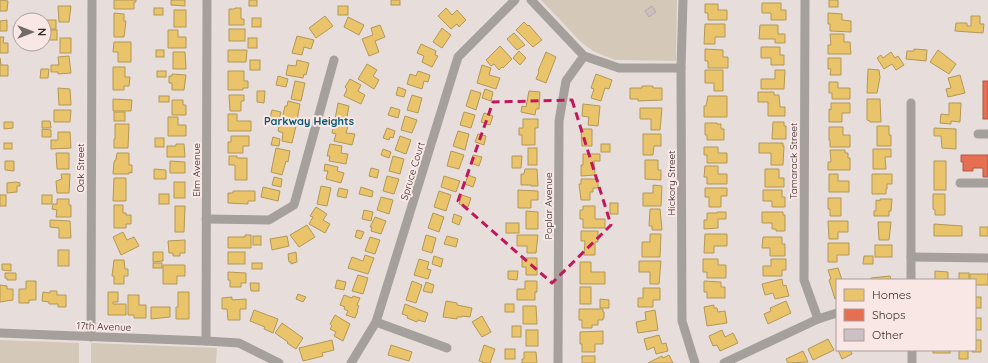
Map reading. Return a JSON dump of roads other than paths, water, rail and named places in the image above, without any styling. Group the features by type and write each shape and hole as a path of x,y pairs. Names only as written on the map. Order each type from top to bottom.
{"street":[{"name":"Oak Street","path":"91,337 92,0"},
{"name":"Elm Avenue","path":"206,341 207,0"},
{"name":"Spruce Court","path":"351,363 376,322 458,57 515,0"},
{"path":"531,0 584,56 618,68 681,68"},
{"name":"Hickory Street","path":"683,0 681,68 682,321 695,363"},
{"name":"Tamarack Street","path":"805,0 804,280 818,319"},
{"name":"Poplar Avenue","path":"558,363 559,121 566,80 584,56"},
{"path":"206,219 269,220 294,205 334,60"},
{"path":"911,103 911,279"},
{"path":"978,134 988,134"},
{"path":"960,183 988,183"},
{"path":"911,257 988,258"},
{"path":"724,363 818,319 836,313"},
{"path":"376,322 447,348"},
{"name":"17th Avenue","path":"0,333 206,341 239,344 279,363"},
{"path":"912,351 912,363"}],"district":[{"name":"Parkway Heights","path":"309,121"}]}
